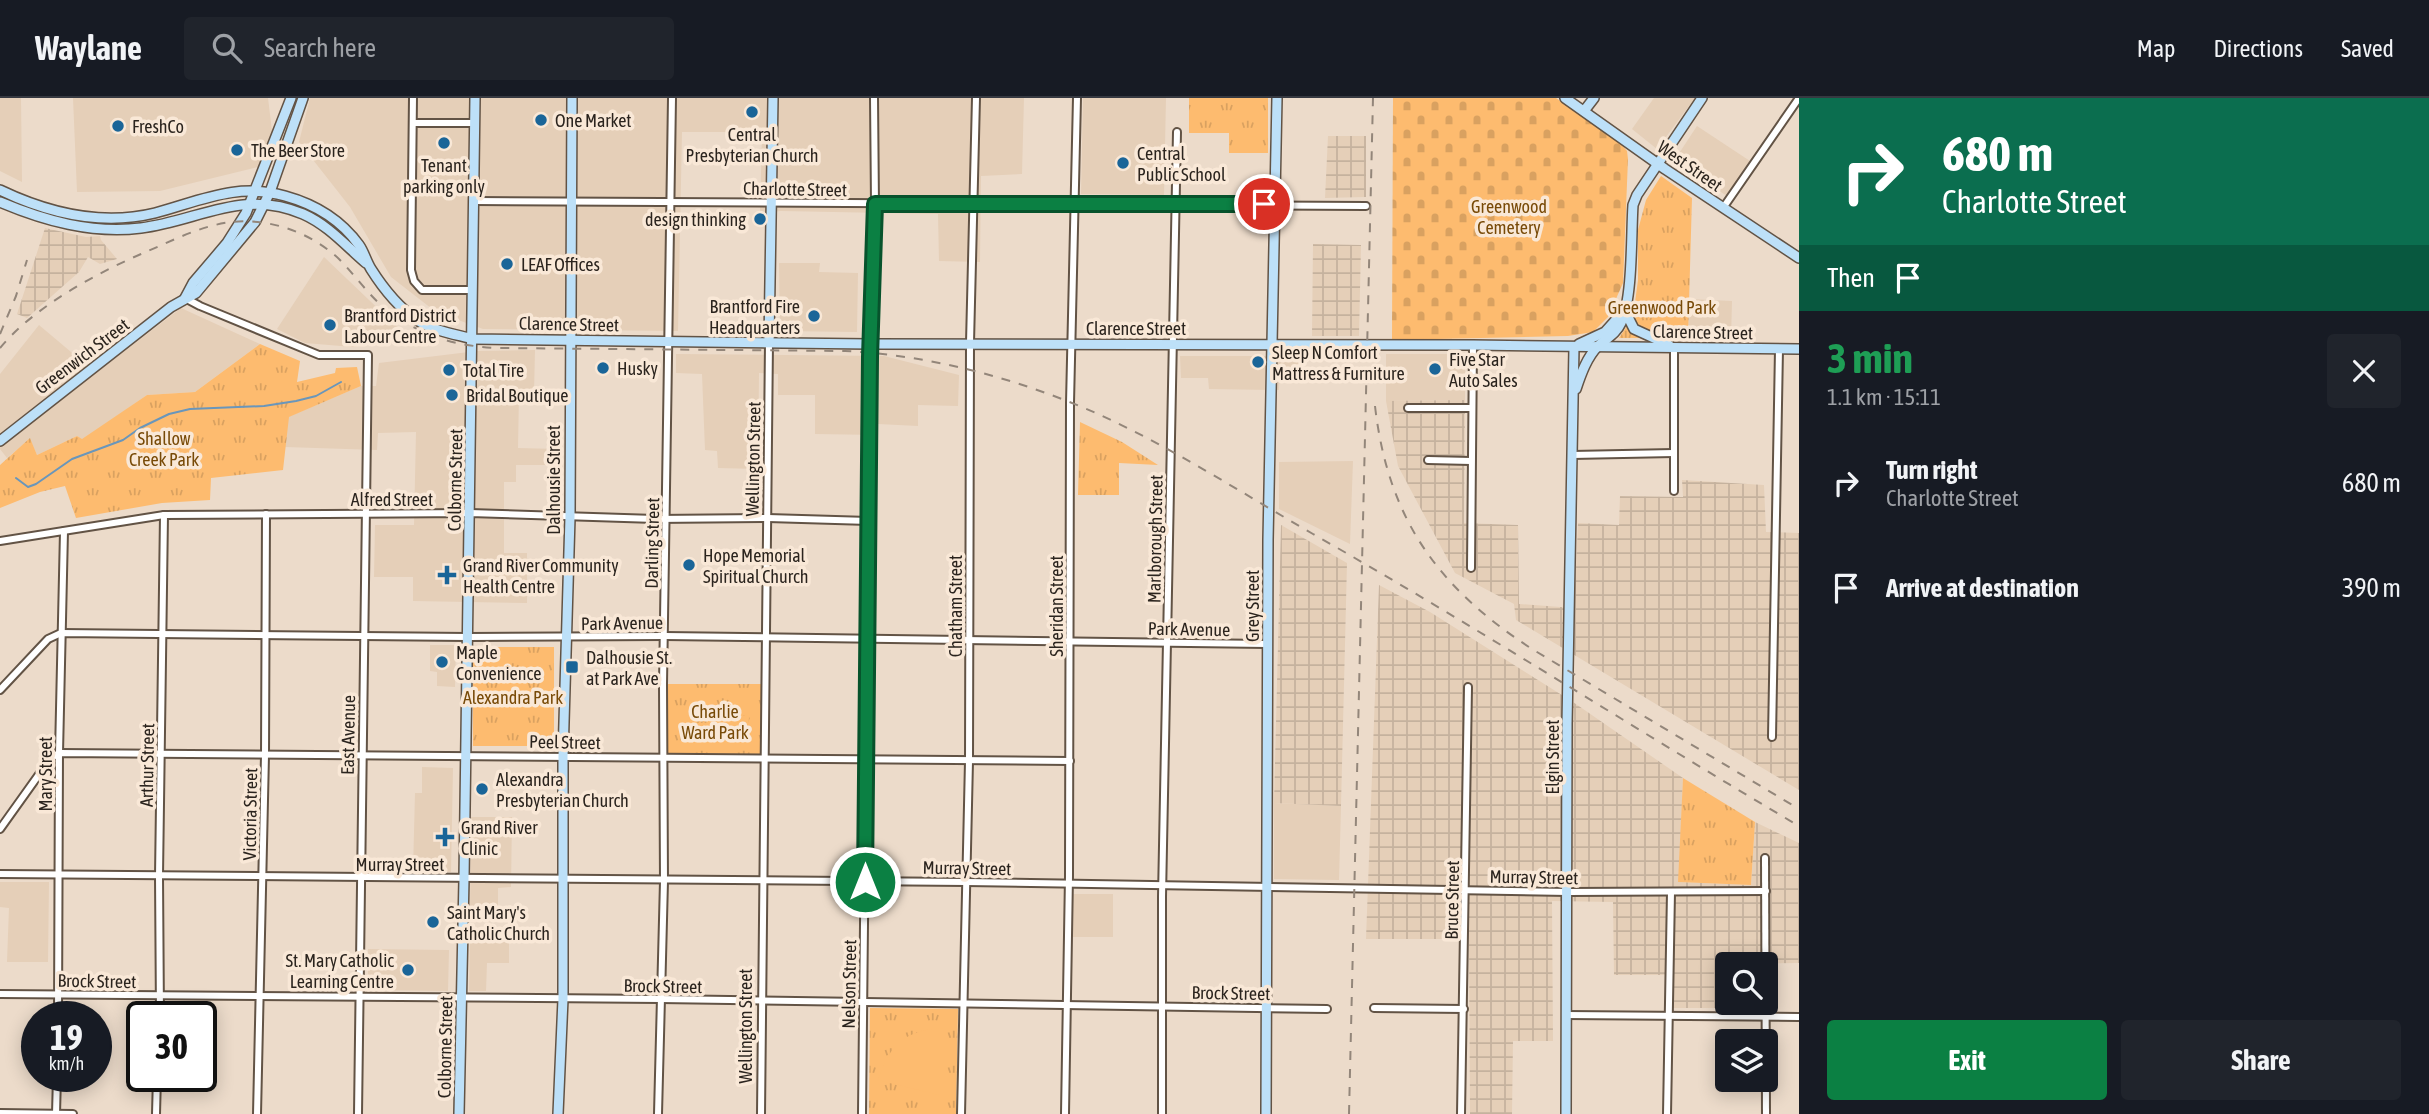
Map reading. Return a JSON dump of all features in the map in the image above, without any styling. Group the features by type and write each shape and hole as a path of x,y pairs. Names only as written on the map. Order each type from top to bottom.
{"main road":[{"name":"Greenwich Street","path":"185,298 193,283 227,243 251,203 291,98"},
{"name":"Greenwich Street","path":"0,441 185,298 196,293 210,278 255,222 265,204 303,98"},
{"name":"Colborne Street","path":"459,1114 475,98"},
{"name":"Dalhousie Street","path":"558,1114 563,999 563,756 569,517 572,98"},
{"name":"Wellington Street","path":"769,342 773,98"},
{"name":"Grey Street","path":"1266,1114 1267,644 1277,98"},
{"name":"West Street","path":"1565,98 1799,258"},
{"path":"1584,111 1594,98"},
{"path":"1574,347 1605,332 1624,309 1627,299 1633,205 1642,185 1702,98"},
{"path":"0,190 65,214 109,217 154,213 222,192 270,192 309,203 330,217 361,247 370,267"},
{"path":"0,202 62,224 110,230 158,225 209,210 251,203 265,204 287,208 315,220 335,234 370,267"},
{"name":"Clarence Street","path":"370,267 394,300 418,321 439,330 473,338 870,344 1473,345 1799,349"},
{"path":"1624,309 1634,329 1674,347"},
{"name":"Elgin Street","path":"1573,401 1582,372 1597,347 1618,329 1623,320 1624,309"},
{"name":"Elgin Street","path":"1566,1114 1567,724 1574,347"}],"street":[{"path":"413,98 411,270 414,281 422,290 472,290"},
{"name":"Darling Street","path":"658,1114 664,881 672,98"},
{"name":"Nelson Street","path":"862,1114 870,344 875,204 874,98"},
{"name":"Chatham Street","path":"961,1114 968,761 970,343 976,98"},
{"name":"Sheridan Street","path":"1065,1114 1070,761 1070,403 1077,98"},
{"path":"1723,208 1799,98"},
{"path":"413,123 474,123"},
{"name":"Marlborough Street","path":"1162,1114 1163,885 1177,132"},
{"name":"Charlotte Street","path":"475,201 1366,206"},
{"name":"East Avenue","path":"185,298 320,355 368,355 359,878 361,996 358,1114"},
{"name":"Wellington Street","path":"761,1114 769,342"},
{"path":"1471,568 1473,345"},
{"path":"1674,347 1674,491"},
{"path":"1772,737 1779,349"},
{"path":"1408,408 1472,408"},
{"path":"1572,455 1674,453"},
{"path":"1428,460 1471,461"},
{"name":"Alfred Street","path":"0,541 164,515 470,513 869,521"},
{"name":"Victoria Street","path":"257,1114 265,755 266,514"},
{"name":"Arthur Street","path":"161,1001 159,876 164,515"},
{"name":"Mary Street","path":"58,1001 59,753 64,531"},
{"path":"0,690 48,639 61,633"},
{"name":"Park Avenue","path":"61,633 565,638 665,636 1267,644"},
{"name":"Bruce Street","path":"1461,1114 1468,687"},
{"path":"0,829 50,759 59,753"},
{"name":"Peel Street","path":"59,753 1070,761"},
{"path":"1765,858 1766,1114"},
{"name":"Murray Street","path":"0,874 966,882 1568,892 1766,891"},
{"path":"1667,1114 1671,892"},
{"name":"Brock Street","path":"0,994 660,999 1326,1009"},
{"path":"1374,1008 1464,1009"},
{"path":"1566,1015 1799,1017"},
{"path":"56,1114 57,1092"},
{"path":"156,1114 157,1092"},
{"path":"0,1113 73,1114"}],"shaded area":[{"path":"0,98 21,98 22,182 0,171"},
{"path":"73,98 268,98 272,131 258,167 160,191 77,192"},
{"path":"310,98 1024,98 1022,174 981,176 980,262 939,261 938,214 781,211 760,213 762,132 682,132 678,331 483,329 436,312 391,277 350,207 299,142"},
{"name":"Central Public School","path":"1083,98 1166,98 1164,195 1081,194"},
{"path":"1654,98 1695,98 1657,149 1632,129"},
{"path":"1697,126 1750,161 1727,196 1674,161"},
{"path":"1328,136 1366,136 1366,197 1325,198"},
{"path":"45,228 86,237 100,236 117,259 100,264 88,257 79,272 27,318 17,314"},
{"path":"1313,244 1361,245 1359,336 1312,336"},
{"path":"324,257 410,337 353,347 305,343 277,329"},
{"path":"779,263 820,263 819,272 858,273 857,332 780,331"},
{"path":"1689,299 1732,301 1731,339 1688,338"},
{"path":"181,308 260,344 195,392 147,395 82,440 77,436 37,455 30,439 7,458 0,449 0,374 39,325 96,373"},
{"path":"535,350 534,393 519,394 518,448 557,449 556,465 516,465 516,482 504,482 504,553 527,553 527,603 413,601 413,577 374,577 375,525 414,525 416,432 378,433 377,450 285,447 288,417 361,386 376,386 379,363 477,351"},
{"path":"676,354 884,356 959,375 958,406 918,405 918,426 878,424 878,435 815,434 815,395 778,395 778,374 759,373 758,469 718,468 717,451 705,450 702,374 676,373"},
{"path":"1386,354 1465,354 1465,400 1386,401"},
{"path":"1180,356 1301,356 1301,369 1280,370 1279,390 1209,389 1208,378 1181,378"},
{"path":"1465,400 1464,523 1518,525 1519,604 1574,608 1578,523 1619,525 1620,496 1683,497 1682,480 1764,485 1766,532 1799,533 1799,790 1516,620 1514,604 1455,573 1398,466 1386,401"},
{"path":"1353,461 1350,544 1279,509 1279,462"},
{"path":"1281,525 1347,563 1341,806 1274,803"},
{"path":"1379,585 1430,612 1573,702 1683,778 1679,882 1751,885 1755,822 1799,843 1799,963 1778,963 1778,952 1715,952 1715,1008 1671,1008 1671,975 1614,975 1613,902 1552,901 1553,1041 1513,1041 1512,1114 1470,1114 1469,939 1366,939"},
{"path":"430,645 456,645 455,687 437,686 437,672 430,671"},
{"path":"422,767 453,768 451,872 413,871 415,793 422,793"},
{"path":"1274,803 1341,806 1339,880 1274,879"},
{"path":"471,817 512,817 511,887 498,888 498,913 470,913"},
{"path":"0,882 49,882 48,962 7,962 9,908 0,907"},
{"path":"1072,894 1113,894 1113,937 1072,937"},
{"path":"470,938 509,938 509,963 487,963 486,991 469,991"},
{"name":"St. Mary Catholic Learning Centre","path":"368,949 449,950 448,991 368,990"}],"green space":[{"path":"1189,98 1268,98 1268,153 1229,153 1229,133 1189,133"},
{"name":"Greenwood Cemetery","path":"1393,98 1556,98 1627,151 1623,283 1608,317 1593,332 1568,336 1392,340"},
{"name":"Greenwood Park","path":"1661,176 1692,198 1688,338 1619,338 1633,317 1638,280 1638,230 1646,200"},
{"name":"Shallow Creek Park","path":"260,344 300,361 297,382 335,373 336,368 357,367 361,386 289,417 283,470 211,478 210,500 162,503 76,518 65,486 40,492 0,508 0,465 30,438 37,455 77,436 82,439 147,395 195,392"},
{"path":"1080,422 1122,442 1158,465 1119,463 1119,495 1078,495"},
{"name":"Alexandra Park","path":"473,647 554,647 554,746 473,746"},
{"name":"Charlie Ward Park","path":"663,684 766,684 766,758 664,757"},
{"path":"719,715 749,716 748,741 718,740"},
{"path":"1683,778 1755,822 1751,885 1678,882"},
{"path":"870,1008 958,1009 956,1114 869,1114"},
{"path":"943,1028 943,1092 939,1095 878,1080 887,1057 900,1042 918,1032"}],"waterway":[{"path":"16,478 28,487 36,484 72,459 123,440 169,414 190,409 264,406 296,401 316,396 341,382"}],"railway":[{"path":"1349,1114 1373,98"},
{"path":"0,348 46,306 103,272 196,231 219,224 246,221 289,229 315,241 339,259 391,313 416,328 456,343 500,348 877,353 942,363 1005,379 1096,413 1179,455 1435,605 1799,826"},
{"path":"0,334 27,260"},
{"path":"1375,406 1392,483 1406,516 1423,547 1444,575 1470,601 1532,649 1799,809"}],"place":[{"name":"Central Presbyterian Church","path":"752,112"},
{"name":"One Market","path":"541,120"},
{"name":"FreshCo","path":"118,126"},
{"name":"Tenant parking only","path":"444,143"},
{"name":"The Beer Store","path":"237,150"},
{"name":"Central Public School","path":"1123,163"},
{"name":"design thinking","path":"760,219"},
{"name":"LEAF Offices","path":"507,264"},
{"name":"Brantford Fire Headquarters","path":"814,316"},
{"name":"Brantford District Labour Centre","path":"330,325"},
{"name":"Sleep N Comfort Mattress & Furniture","path":"1258,362"},
{"name":"Husky","path":"603,368"},
{"name":"Five Star Auto Sales","path":"1435,369"},
{"name":"Total Tire","path":"449,370"},
{"name":"Bridal Boutique","path":"452,395"},
{"name":"Hope Memorial Spiritual Church","path":"689,565"},
{"name":"Grand River Community Health Centre","path":"447,575"},
{"name":"Maple Convenience","path":"442,662"},
{"name":"Dalhousie St. at Park Ave","path":"572,667"},
{"name":"Alexandra Presbyterian Church","path":"482,789"},
{"name":"Grand River Clinic","path":"445,837"},
{"name":"Saint Mary's Catholic Church","path":"433,922"},
{"name":"St. Mary Catholic Learning Centre","path":"408,970"}],"route":[{"path":"865,882 870,357 875,204 1264,204"}]}
